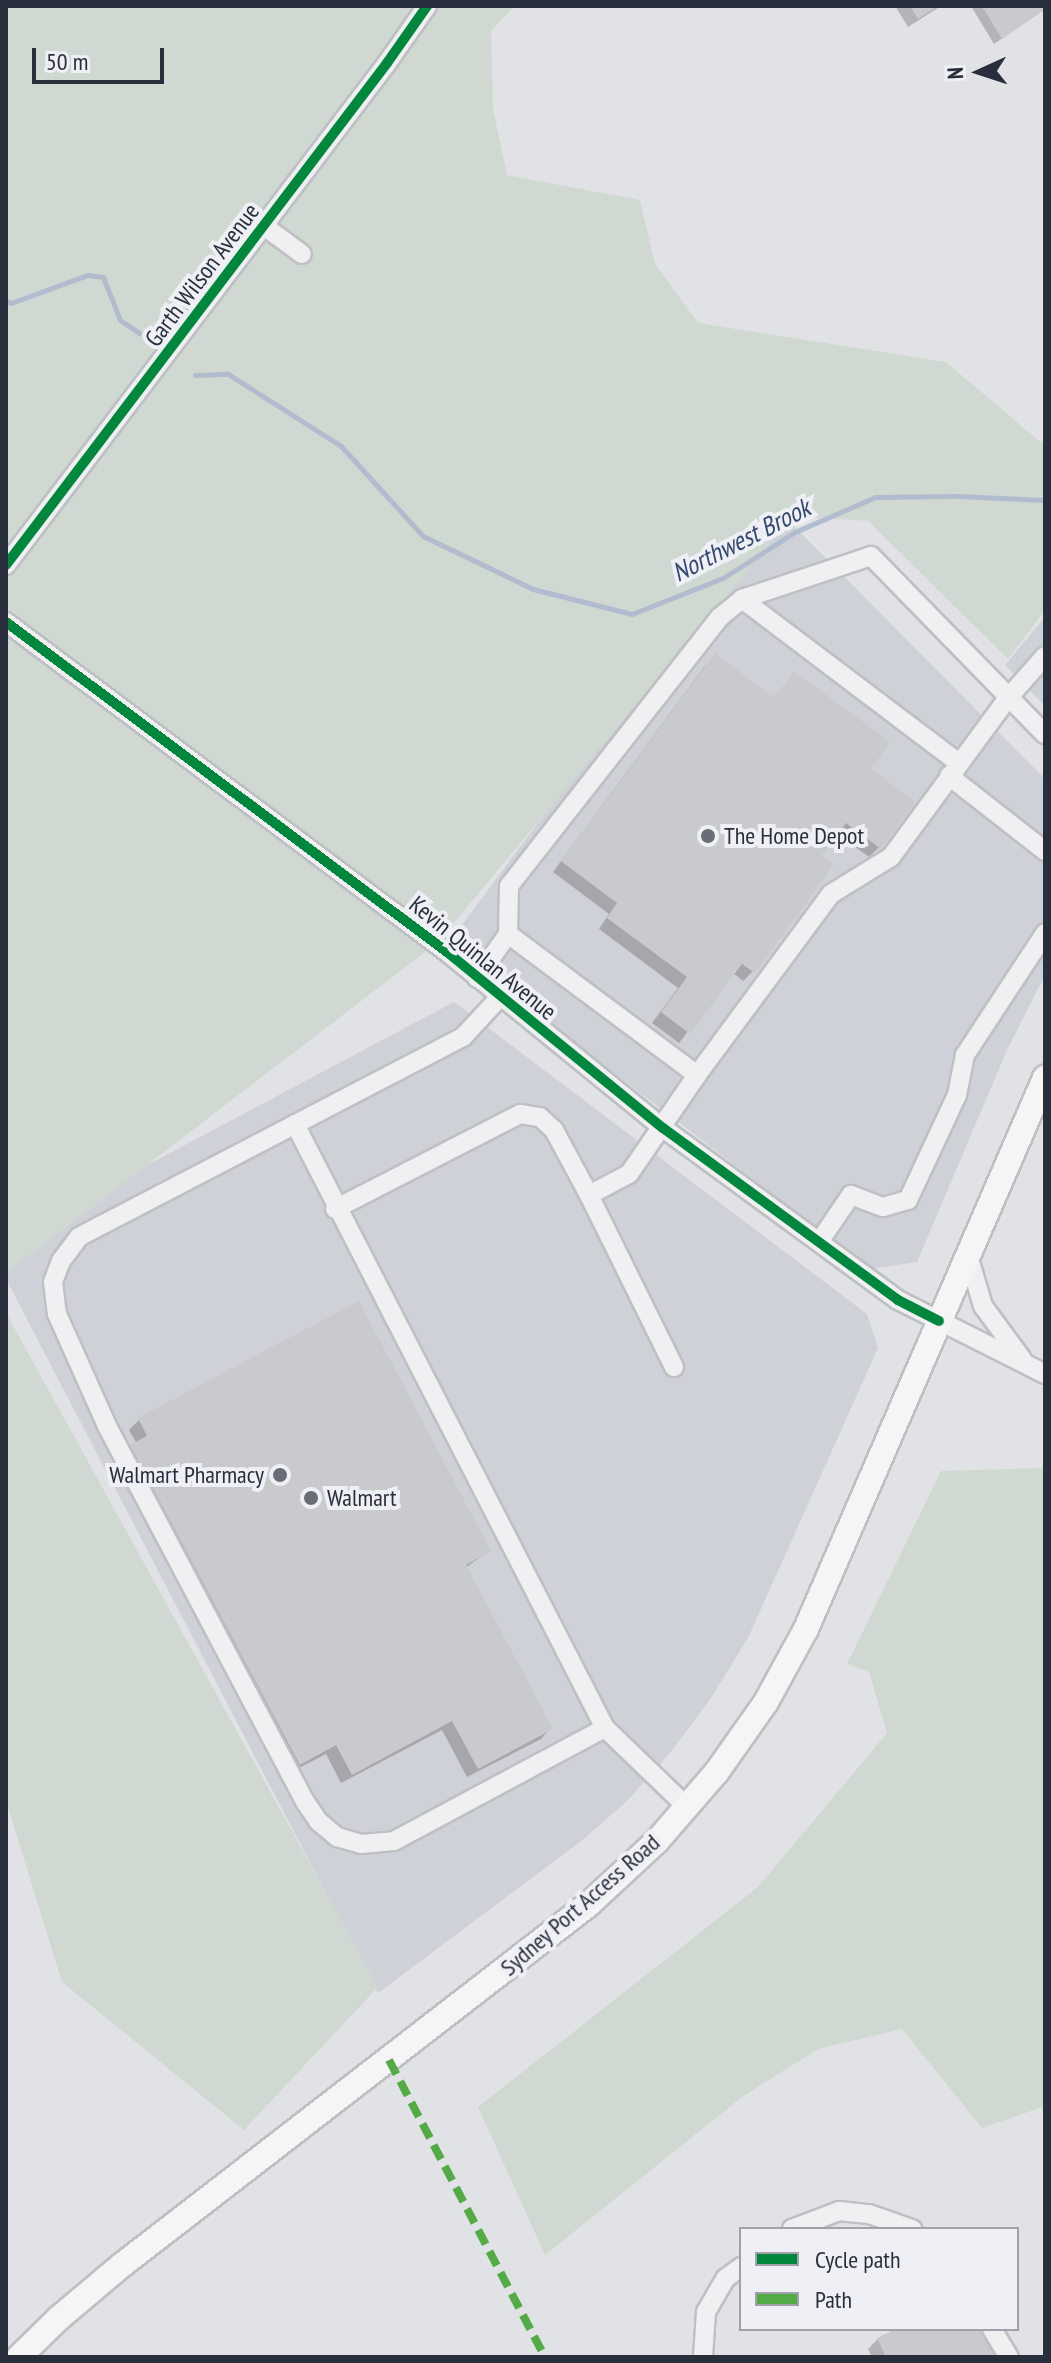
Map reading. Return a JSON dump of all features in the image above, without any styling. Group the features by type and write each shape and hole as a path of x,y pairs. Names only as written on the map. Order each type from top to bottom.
{"main road":[{"name":"Sydney Port Access Road","path":"19,2357 59,2318 134,2256 554,1933 624,1873 688,1808 766,1702 806,1629 1045,1078"}],"street":[{"name":"Garth Wilson Avenue","path":"6,565 427,6"},
{"path":"264,226 302,254"},
{"path":"477,978 508,934 509,886 720,617 742,599 871,556 1045,734"},
{"path":"742,599 954,770 1045,851"},
{"name":"Kevin Quinlan Avenue","path":"6,622 477,978 663,1128 898,1300 1045,1374"},
{"path":"589,1195 629,1174 697,1075 831,894 891,857 1008,698 1045,656"},
{"path":"819,1242 851,1195 883,1207 908,1200 957,1095 965,1055 1045,933"},
{"path":"508,934 697,1075"},
{"path":"500,997 463,1037 79,1237 61,1261 53,1282 57,1314 107,1426 306,1803 318,1821 337,1837 361,1844 394,1841 605,1728"},
{"path":"335,1209 520,1114 540,1117 554,1130 589,1195 674,1367"},
{"path":"295,1124 335,1209 605,1728 688,1808"},
{"path":"968,1255 983,1306 1026,1364"},
{"path":"797,2227 839,2211 869,2214 906,2227"},
{"path":"703,2357 706,2312 726,2278 739,2268"},
{"path":"993,2331 1009,2357"}],"shaded area":[{"path":"6,6 515,6 491,31 493,109 507,175 640,200 655,264 698,323 946,362 1045,446 1045,610 1008,659 868,521 793,516 437,943 6,1273"},
{"path":"774,506 1045,779 1045,975 1007,1050 917,1262 870,1269 447,945"},
{"path":"1045,617 1045,706 1005,665"},
{"path":"454,1002 867,1314 878,1348 748,1638 709,1701 670,1753 628,1800 584,1839 378,1993 6,1279 6,1240"},
{"path":"6,1313 378,1987 244,2130 62,1982 6,1801"},
{"path":"1045,1468 1045,2106 982,2128 902,2029 818,2049 742,2097 545,2255 478,2107 758,1887 887,1733 869,1672 847,1664 941,1471"}],"building":[{"path":"910,6 938,6 918,19"},
{"path":"982,6 1045,6 1045,9 1002,39"},
{"name":"The Home Depot","path":"715,653 774,698 794,671 890,742 871,769 915,802 881,849 846,823 821,856 834,865 755,973 742,964 690,1034 661,1012 687,977 607,918 617,903 561,861"},
{"name":"Walmart","path":"359,1301 491,1551 466,1565 553,1729 478,1769 452,1721 352,1775 336,1745 300,1765 130,1445 147,1436 138,1418"},
{"path":"892,2331 986,2331 998,2357 886,2357 877,2338"}],"waterway":[{"name":"Northwest Brook","path":"6,301 11,303 87,275 103,277 120,320 139,333"},
{"name":"Northwest Brook","path":"195,375 228,374 341,446 423,536 533,589 632,614 723,578 795,532 875,497 957,496 1045,500"}],"marked path":[{"path":"389,2060 545,2357"}],"cycle path":[{"path":"6,565 427,6"},
{"path":"6,622 447,952 663,1128 898,1300 939,1321"}],"place":[{"name":"The Home Depot","path":"708,836"},
{"name":"Walmart Pharmacy","path":"280,1475"},
{"name":"Walmart","path":"311,1498"}]}
